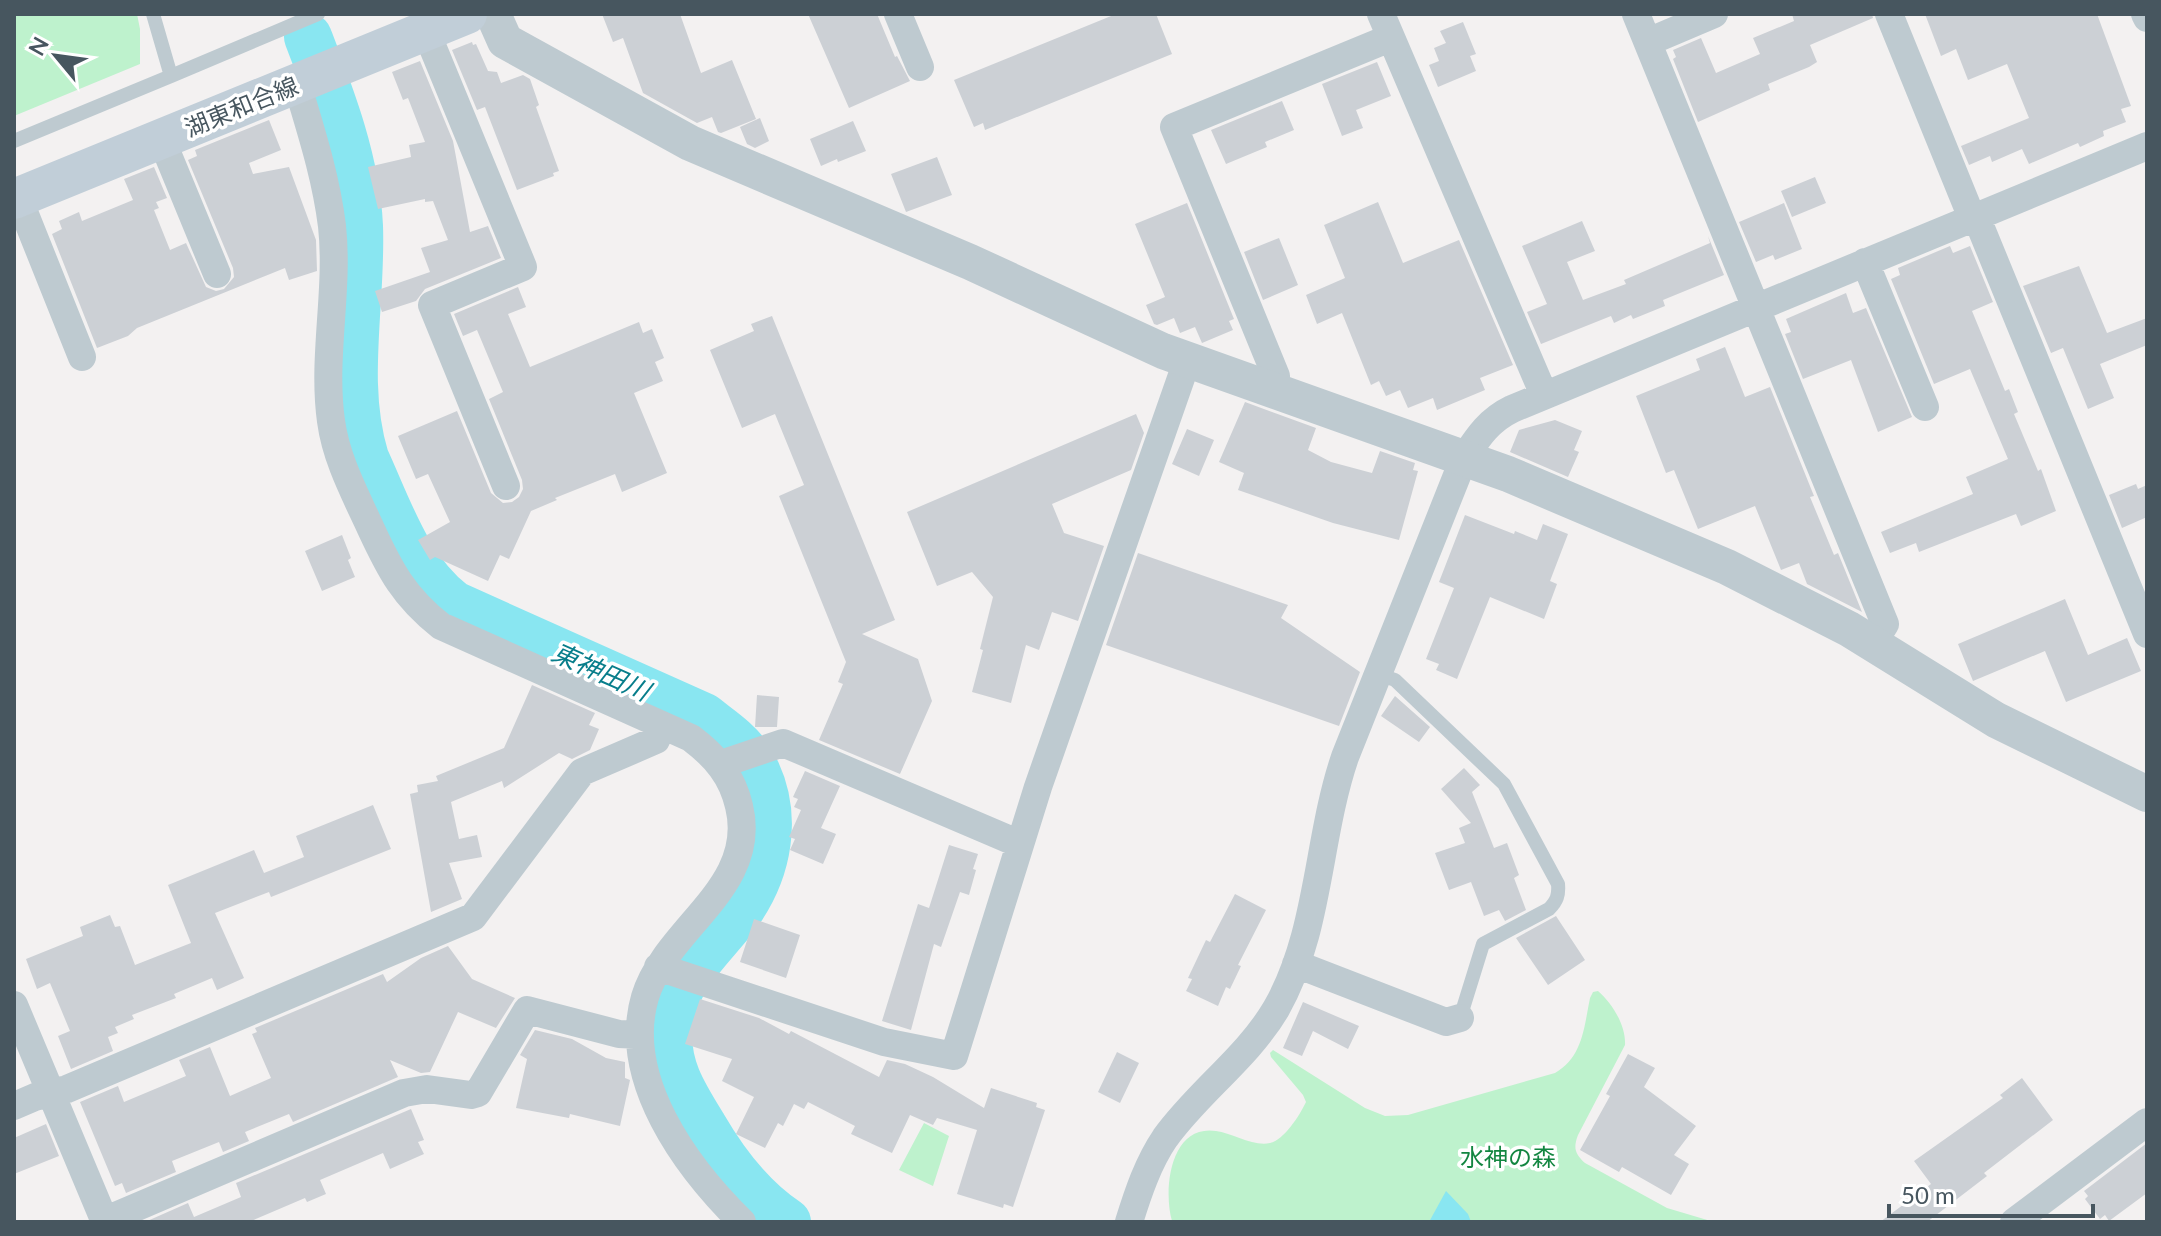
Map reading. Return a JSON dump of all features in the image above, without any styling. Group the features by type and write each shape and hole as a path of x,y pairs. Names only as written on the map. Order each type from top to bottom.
{"main road":[{"name":"湖東和合線","path":"16,198 467,14"}],"street":[{"path":"493,14 505,41 678,137 970,262 1187,361 1508,474 1727,567 1873,643 1996,720 2147,794"},
{"path":"898,14 920,67"},
{"path":"1636,14 1885,624 1873,643"},
{"path":"1648,42 1714,14"},
{"path":"1889,14 2147,634"},
{"path":"1271,391 1276,376 1174,127 1386,26 1544,395"},
{"path":"426,31 523,267 432,305 506,486"},
{"path":"312,78 320,162 332,226 331,421 343,467 387,565 410,599 441,626 691,738 726,764 742,816 742,840 736,863 725,884 669,950 645,997 640,1035 644,1075 653,1099 687,1157 742,1222"},
{"path":"161,138 217,274"},
{"path":"1130,1222 1149,1165 1164,1139 1260,1032 1275,1010 1296,964 1309,924 1339,776 1464,458 1484,429 1496,417 1544,395 2147,146"},
{"path":"16,198 82,357"},
{"path":"1865,262 1925,407"},
{"path":"662,968 884,1042 954,1056 1038,787 1187,361"},
{"path":"14,1106 67,1089 473,917 582,772 656,740 662,725"},
{"path":"726,764 783,743 1020,844"},
{"path":"1296,964 1446,1022 1460,1018"},
{"path":"14,1005 105,1222 404,1093 427,1089 471,1095 478,1093 527,1010 619,1034 640,1035"},
{"path":"2014,1222 2147,1122"}],"lane":[{"path":"153,14 171,76"},
{"path":"14,141 318,14"},
{"path":"1378,674 1395,680 1504,784 1558,884 1559,893 1549,909 1483,944 1460,1018"}],"green space":[{"path":"14,14 137,14 140,64 14,116"},
{"name":"水神の森","path":"1598,991 1618,1016 1625,1045 1578,1135 1577,1154 1585,1163 1667,1208 1714,1222 1172,1221 1169,1208 1170,1177 1179,1148 1188,1138 1201,1132 1216,1131 1257,1143 1270,1143 1286,1132 1300,1113 1306,1102 1303,1095 1271,1057 1273,1050 1365,1108 1385,1116 1408,1115 1555,1073 1577,1050 1590,998 1593,992"},
{"path":"924,1123 949,1136 933,1186 899,1170"}],"water":[{"path":"1446,1191 1468,1214 1471,1222 1429,1222"}],"building":[{"path":"602,14 680,14 701,73 732,60 756,119 721,133 712,117 697,123 643,93 623,38 613,42"},
{"path":"808,14 877,14 895,57 910,81 849,108"},
{"path":"1116,14 1156,14 1172,54 985,130 983,123 974,127 954,80"},
{"path":"1792,14 1872,14 1873,18 1810,45 1817,62 1809,67 1768,84 1770,90 1698,122 1673,59 1676,57 1673,50 1701,38 1716,73 1760,54 1753,38 1794,21"},
{"path":"1925,14 2097,14 2131,106 2121,109 2126,122 2103,131 2104,136 2080,147 2078,143 2029,164 2022,149 1992,162 1990,156 1969,165 1961,146 2029,118 2007,64 1968,80 1956,49 1941,56"},
{"path":"1463,22 1476,54 1470,56 1476,71 1438,87 1429,65 1439,61 1434,48 1446,43 1440,31"},
{"path":"472,42 476,44 488,71 497,72 501,83 523,75 530,79 539,105 536,107 559,171 553,173 554,176 517,190 485,107 477,110 452,50"},
{"path":"420,61 453,141 470,232 488,226 501,258 425,289 416,301 382,312 375,291 430,272 421,248 448,240 433,201 425,202 425,199 378,209 368,167 411,157 409,145 425,142 408,98 403,100 392,72"},
{"path":"1377,62 1391,96 1356,110 1363,128 1342,136 1322,84"},
{"path":"1282,101 1294,130 1265,142 1267,147 1226,164 1211,130"},
{"path":"760,118 769,141 755,148 747,144 740,127"},
{"path":"269,120 281,150 249,163 253,174 289,167 316,240 317,271 289,280 285,268 137,328 128,336 97,348 52,234 62,229 59,221 79,212 82,221 133,200 124,179 154,167 167,198 156,202 159,208 154,210 170,250 186,243 206,287 216,291 224,289 234,277 233,268 188,160 197,156 195,150"},
{"path":"853,121 866,151 821,166 810,139"},
{"path":"937,157 952,195 906,212 891,174"},
{"path":"1815,177 1826,203 1792,217 1781,191"},
{"path":"1378,202 1403,263 1459,240 1513,365 1480,378 1485,390 1437,410 1433,398 1408,408 1400,390 1386,396 1379,381 1371,385 1342,313 1317,324 1306,295 1345,278 1324,225"},
{"path":"1187,203 1234,319 1229,321 1233,330 1202,343 1195,327 1180,333 1174,318 1154,324 1146,305 1165,297 1135,224"},
{"path":"1784,203 1802,249 1775,260 1773,255 1756,262 1739,222"},
{"path":"1582,221 1595,251 1567,262 1583,300 1626,284 1624,280 1710,243 1708,236 1724,275 1663,300 1665,306 1633,319 1631,315 1614,323 1611,316 1541,344 1527,312 1547,304 1522,246"},
{"path":"1279,238 1298,285 1263,300 1244,252"},
{"path":"1950,246 1953,253 1970,246 1993,302 1972,311 2005,391 2009,389 2018,412 2014,414 2038,471 2041,469 2056,511 2021,526 2016,514 1919,552 1916,543 1890,553 1881,532 1973,494 1966,477 2008,459 1970,369 1934,384 1891,279 1900,275 1898,268"},
{"path":"2079,266 2107,333 2147,318 2147,345 2100,364 2114,398 2088,409 2063,348 2051,353 2023,286"},
{"path":"518,287 526,307 508,314 530,367 639,322 643,333 652,329 664,358 655,362 663,381 634,393 667,473 622,492 615,474 531,511 509,559 500,555 488,581 435,557 430,560 418,540 450,522 428,474 416,479 398,436 457,411 491,493 503,503 519,497 523,489 522,480 489,399 503,392 477,330 463,336 454,314"},
{"path":"1846,293 1853,313 1866,308 1912,417 1878,432 1851,360 1803,379 1785,334 1791,332 1786,319"},
{"path":"772,316 895,620 862,634 918,659 932,701 900,774 819,740 843,684 838,682 846,662 779,496 804,485 775,414 742,428 710,350 754,331 751,324"},
{"path":"1725,347 1745,397 1770,387 1814,496 1810,497 1834,555 1838,553 1862,612 1807,584 1799,563 1781,570 1755,506 1698,529 1674,470 1666,473 1636,396 1700,370 1696,359"},
{"path":"1245,402 1316,428 1308,450 1331,462 1372,473 1380,451 1415,463 1413,470 1418,471 1399,540 1333,523 1238,490 1244,473 1219,462"},
{"path":"1136,414 1144,433 1131,470 1052,504 1064,533 1104,546 1078,621 1052,612 1039,650 1026,645 1011,703 972,692 993,597 972,572 937,586 907,512"},
{"path":"1555,420 1582,431 1574,450 1579,452 1568,477 1510,452 1519,430"},
{"path":"1187,429 1214,440 1199,476 1172,464"},
{"path":"2136,484 2138,489 2147,485 2147,517 2122,528 2109,495"},
{"path":"1465,515 1537,540 1543,524 1568,534 1550,581 1557,584 1544,619 1490,597 1457,679 1436,670 1439,664 1426,659 1454,588 1439,582"},
{"path":"342,535 355,577 322,591 305,551"},
{"path":"1138,553 1288,605 1281,618 1360,672 1339,726 1106,645"},
{"path":"2065,599 2088,655 2127,638 2141,671 2066,702 2045,651 1973,681 1958,644"},
{"path":"532,685 595,713 589,725 599,729 590,750 572,759 559,753 504,788 502,781 451,802 459,839 477,835 482,857 449,863 462,899 431,912 410,794 418,792 417,785 438,781 436,776 504,748"},
{"path":"757,695 779,697 777,727 755,727"},
{"path":"1395,696 1430,727 1419,742 1381,716"},
{"path":"1464,768 1480,785 1472,792 1494,848 1507,843 1519,875 1514,878 1526,910 1505,921 1499,910 1484,916 1471,882 1449,890 1435,853 1465,843 1459,828 1471,823 1441,789"},
{"path":"805,771 840,786 821,828 836,834 823,864 790,850 795,839 789,837 801,810 794,807 798,799 793,797"},
{"path":"373,805 391,849 271,897 269,892 215,913 244,978 217,990 212,978 174,994 176,998 132,1015 134,1019 115,1027 118,1033 108,1037 113,1051 71,1069 58,1036 70,1031 50,983 37,989 26,959 83,936 80,927 110,915 115,927 120,926 135,965 191,943 168,885 254,850 264,873 304,857 296,836"},
{"path":"949,845 978,854 973,869 976,870 969,895 960,892 941,947 934,944 911,1030 882,1021 918,904 929,908"},
{"path":"1235,894 1266,910 1238,965 1241,966 1230,989 1226,987 1218,1006 1186,991 1192,979 1188,978 1206,940 1210,942"},
{"path":"1556,916 1585,960 1548,985 1516,938"},
{"path":"754,919 800,935 786,978 740,962"},
{"path":"448,946 472,979 515,998 496,1028 458,1012 430,1072 421,1073 390,1060 398,1077 293,1122 289,1114 245,1132 249,1141 223,1152 219,1142 172,1161 176,1172 126,1193 122,1183 115,1186 80,1102 118,1086 124,1102 186,1076 179,1060 210,1047 230,1096 271,1078 252,1034 257,1032 255,1028 383,974 387,982 421,958"},
{"path":"700,999 759,1018 789,1034 791,1031 879,1077 887,1060 905,1064 933,1077 984,1108 991,1088 1037,1103 1036,1107 1045,1110 1013,1207 1004,1204 1003,1208 957,1194 977,1130 937,1118 933,1125 910,1115 892,1153 851,1134 855,1126 808,1102 804,1109 794,1104 783,1126 778,1123 765,1148 736,1134 754,1097 722,1081 732,1059 685,1044"},
{"path":"1303,1002 1359,1026 1348,1049 1313,1031 1302,1056 1283,1048"},
{"path":"535,1030 572,1039 606,1058 625,1062 625,1078 630,1080 620,1126 570,1114 569,1118 516,1108 527,1059 520,1055"},
{"path":"1117,1052 1139,1063 1120,1103 1098,1092"},
{"path":"1628,1054 1655,1068 1644,1087 1696,1126 1674,1155 1689,1164 1671,1195 1622,1167 1619,1172 1580,1150 1610,1096 1606,1094"},
{"path":"2022,1078 2053,1120 1927,1222 1880,1222 1931,1184 1914,1161 2003,1098 2000,1095"},
{"path":"411,1109 424,1140 418,1142 424,1154 390,1169 383,1153 320,1180 326,1194 307,1202 305,1198 249,1222 145,1222 188,1203 194,1217 241,1197 236,1183"},
{"path":"46,1124 59,1156 14,1174 14,1138"},
{"path":"2147,1143 2147,1193 2109,1221 2105,1215 2100,1219 2085,1199 2088,1196 2084,1191"}],"waterway":[{"name":"東神田川","path":"308,37 348,153 357,202 359,255 354,372 358,430 365,458 401,538 424,574 454,605 704,717 739,746 759,779 768,821 762,864 744,904 701,957 677,995 668,1039 677,1078 711,1140 751,1191 787,1222"}]}
